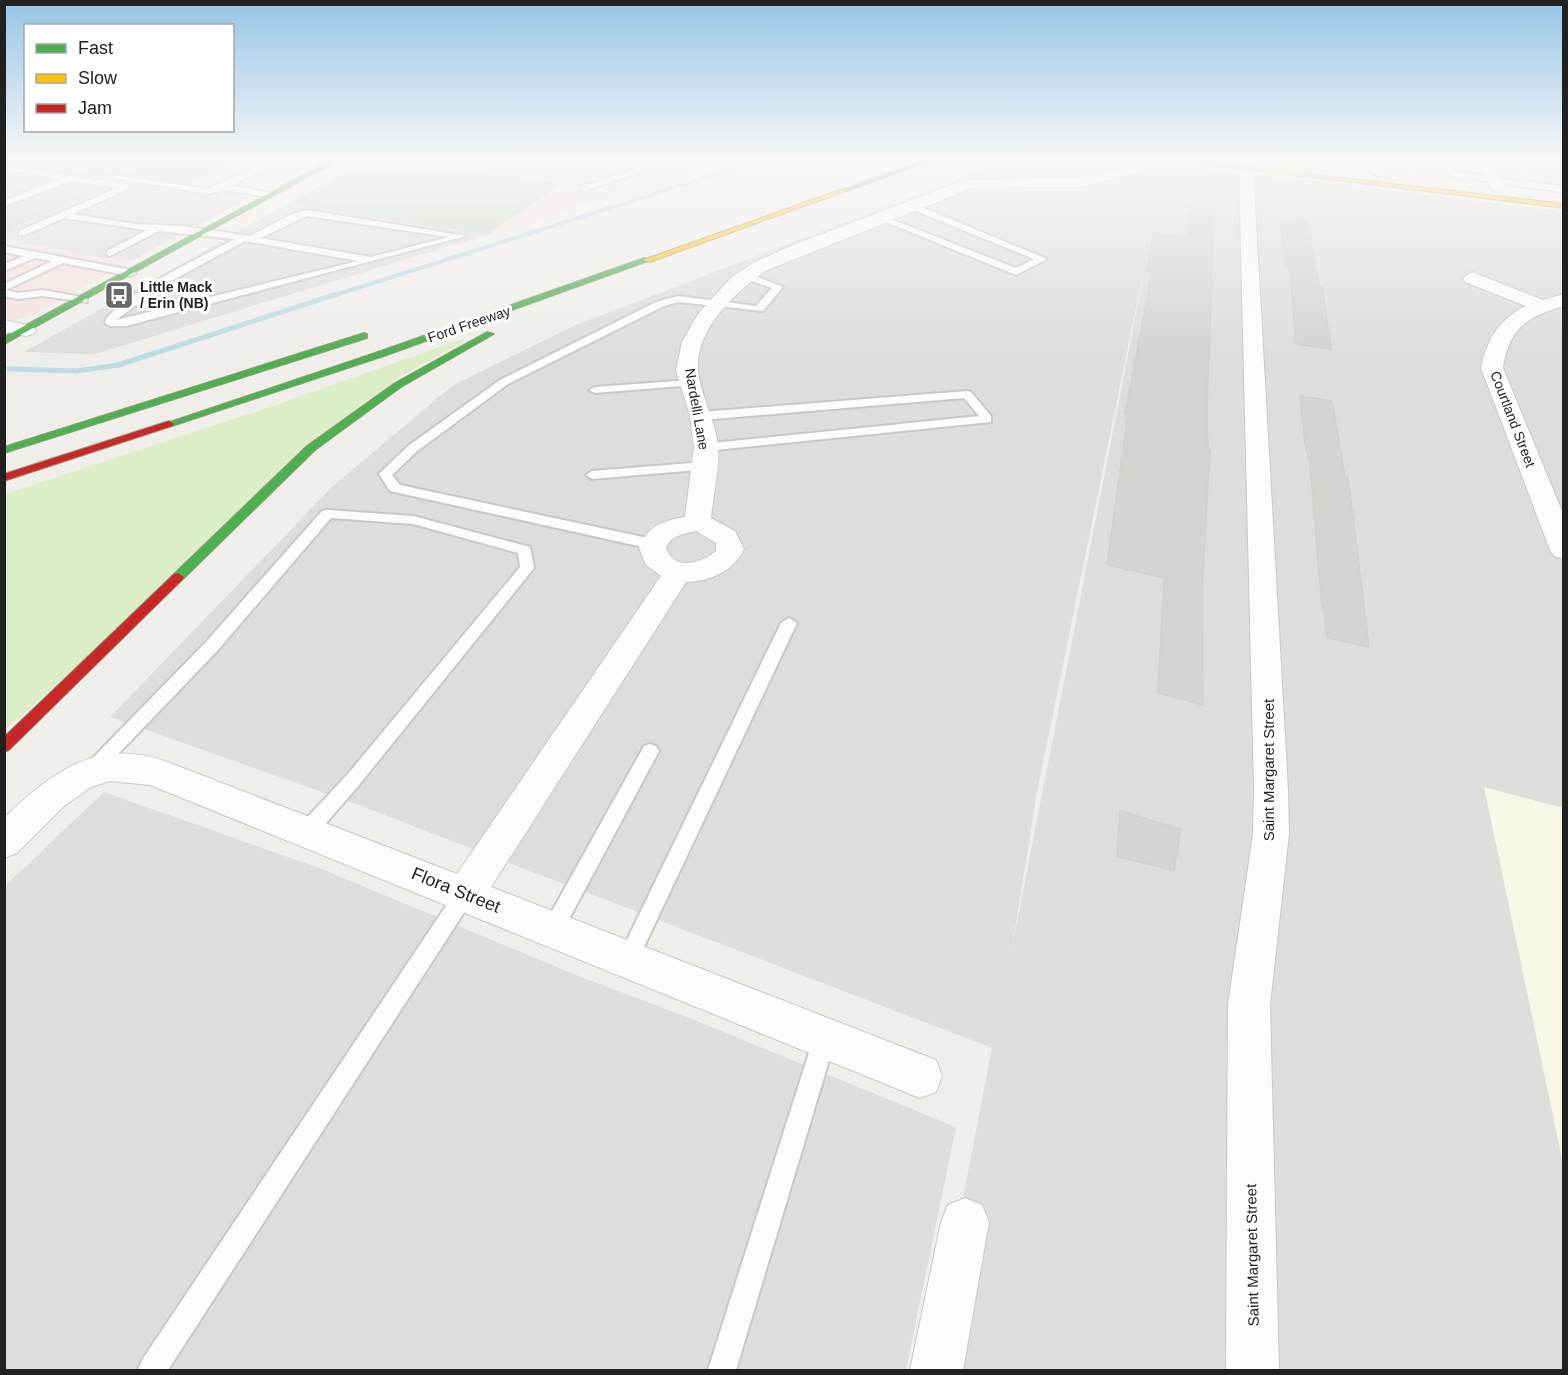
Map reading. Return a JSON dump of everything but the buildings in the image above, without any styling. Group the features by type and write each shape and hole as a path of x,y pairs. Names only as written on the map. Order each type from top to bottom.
{"main road":[{"path":"4,340 82,300 216,224"},
{"name":"Ford Freeway","path":"4,478 206,414 749,224"},
{"path":"4,746 311,448 398,385 594,280"},
{"path":"4,450 380,331"}],"street":[{"name":"Nardelli Lane","path":"697,522 705,456 701,416 687,370 692,342 716,305 747,276 776,259 864,224"},
{"name":"Saint Margaret Street","path":"1253,1371 1249,1005 1271,834 1257,224"},
{"path":"1472,278 1553,303"},
{"name":"Courtland Street","path":"1553,303 1510,323 1496,349 1492,368 1552,493 1563,550"},
{"path":"4,326 26,330"},
{"path":"697,522 722,532 729,541 728,551 722,561 710,568 695,572 678,572 656,561 651,553 652,544 658,535 668,528 697,522"},
{"path":"465,894 678,572"},
{"name":"Flora Street","path":"4,842 66,783 90,772 112,767 153,771 920,1076"},
{"path":"936,1371 965,1221"}],"lane":[{"path":"22,233 42,224"},
{"path":"125,224 157,229 203,231 371,260"},
{"path":"278,224 154,287 121,309 111,318 111,323 122,324 462,236 382,224"},
{"path":"896,224 1017,272 1042,259 956,224"},
{"path":"110,253 157,229"},
{"path":"4,249 130,273"},
{"path":"4,268 33,255"},
{"path":"5,292 61,260"},
{"path":"652,544 395,488 385,474 412,449 504,382 660,304 678,300 759,309 778,287 747,276"},
{"path":"5,292 18,296 42,294 82,300"},
{"path":"595,390 690,383"},
{"path":"592,475 705,456 987,419 967,394 701,416"},
{"path":"90,772 212,646 327,514 413,520 525,550 528,568 353,780 307,831"},
{"path":"628,959 789,622"},
{"path":"553,929 650,751"},
{"path":"152,1371 465,894"},
{"path":"722,1371 825,1037"}],"shaded area":[{"path":"5,224 200,224 133,260 106,258 5,240"},
{"path":"251,224 419,224 486,235 95,354 24,352"},
{"path":"419,224 502,224 486,235"},
{"path":"502,224 520,224 486,235"},
{"path":"840,224 1563,224 1563,808 1485,788 1563,1163 1563,1370 930,1370 992,1048 361,806 110,717 333,486 452,386 573,326","holes":["1142,283 1012,948 1037,792"]},
{"path":"4,240 106,258 133,260 35,314 15,320 5,318"},
{"path":"1484,787 1563,808 1563,1163"},
{"path":"104,792 322,869 576,975 682,1015 956,1127 906,1370 5,1370 5,886"}],"green space":[{"path":"462,339 464,341 397,378 5,730 5,494 267,408"}],"waterway":[{"path":"332,296 559,224"},
{"path":"9,369 77,371 118,365 337,294"}],"traffic: fast":[{"path":"4,341 218,224"},
{"path":"169,424 381,354 647,260"},
{"path":"178,577 311,448 398,385 490,334"},
{"path":"4,450 364,336"}],"traffic: slow":[{"path":"647,260 748,224"}],"traffic: jam":[{"path":"4,478 169,424"},
{"path":"4,746 178,577"}],"place":[{"name":"Little Mack / Erin (NB)","path":"119,295"}]}
